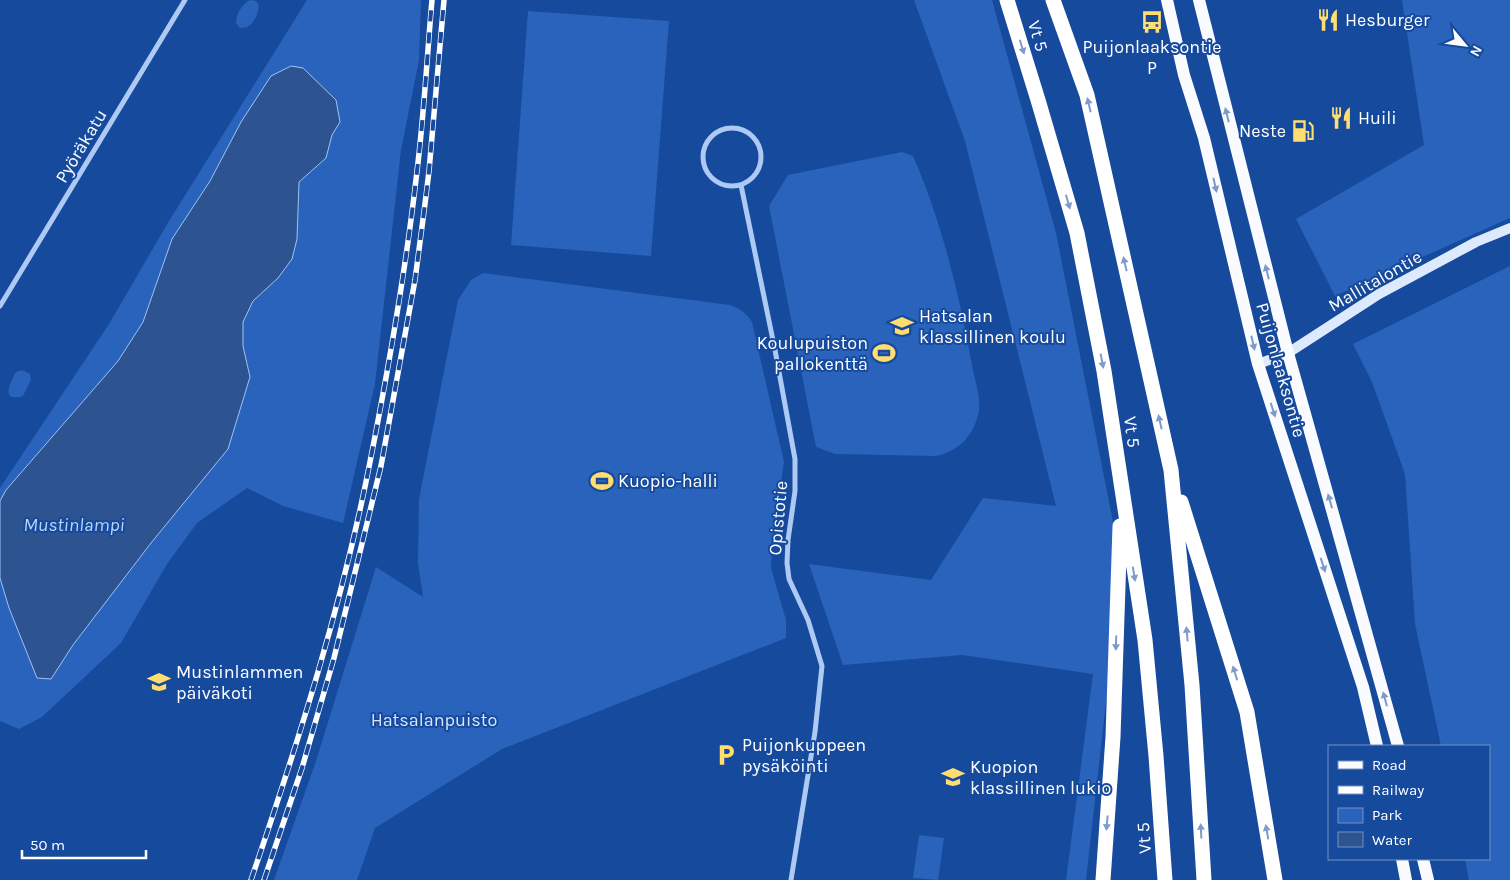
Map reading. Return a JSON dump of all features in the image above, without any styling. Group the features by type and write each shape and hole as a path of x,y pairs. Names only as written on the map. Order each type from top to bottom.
{"highway":[{"name":"Vt 5","path":"1007,0 1077,233 1104,371 1144,640 1156,756 1165,880"},
{"name":"Vt 5","path":"1053,0 1087,95 1171,470 1192,685 1204,880"},
{"path":"1171,470 1247,712 1276,880"},
{"path":"1103,880 1113,737 1121,489"}],"main road":[{"name":"Puijonlaaksontie","path":"1166,0 1184,75 1204,138 1258,364 1364,687 1377,745"},
{"name":"Puijonlaaksontie","path":"1199,0 1288,353 1398,745"},
{"path":"1402,860 1406,880"},
{"path":"1423,860 1428,880"}],"street":[{"name":"Pyöräkatu","path":"0,306 185,0"},
{"path":"735,128 752,135 761,150 762,160 755,176 741,185 722,185 708,173 704,164 703,155 711,138 718,132 726,129 735,128"},
{"name":"Opistotie","path":"741,185 775,350 795,460 795,491 788,540 787,563 789,579 808,620 822,666 815,732 791,880"},
{"name":"Mallitalontie","path":"1258,364 1288,353 1379,294 1476,242 1510,228"}],"green space":[{"path":"250,0 256,1 259,5 257,13 251,24 240,28 236,23 238,13"},
{"path":"307,0 421,0 419,60 401,150 375,384 343,523 283,506 247,488 197,523 167,564 121,643 42,717 19,729 0,721 0,578 9,608 22,640 51,679 73,645 151,543 228,449 250,377 243,346 243,322 253,301 278,278 297,239 299,182 326,158 332,135 340,122 317,83 303,68 241,122 210,181 172,239 143,322 118,361 6,490 0,501 0,488 109,324 169,221"},
{"path":"914,0 992,0 1056,233 1113,522 1109,675 1086,880 1066,880 1093,674 962,655 843,665 809,564 931,580 983,498 1056,506 965,141"},
{"path":"1402,0 1510,0 1510,218 1335,296 1296,219 1424,145"},
{"path":"528,11 669,21 651,256 511,245"},
{"name":"Koulupuiston pallokenttä","path":"902,152 913,156 941,232 961,312 978,394 979,410 970,434 959,446 945,454 936,456 835,454 816,447 769,206 788,175"},
{"path":"1510,266 1510,880 1469,880 1465,860 1490,860 1490,745 1441,745 1415,624 1405,474 1372,382 1353,344"},
{"name":"Kuopio-halli","path":"483,273 730,305 740,310 752,322 784,462 771,568 786,620 786,638 502,749 375,828 357,880 274,880 316,761 376,567 423,597 418,563 419,499 458,300 471,280"},
{"path":"22,370 30,374 31,380 23,396 11,397 9,390 11,381 16,372"},
{"path":"919,835 944,838 938,880 913,878"}],"water":[{"name":"Mustinlampi","path":"291,66 303,68 336,100 340,122 332,135 326,158 299,182 297,239 292,259 278,278 253,301 243,322 243,346 250,377 228,449 151,543 73,645 51,679 37,678 9,608 0,578 0,501 6,490 118,361 143,322 172,239 210,181 241,122 271,76"}],"railway":[{"path":"251,880 318,673 346,568 370,462 384,390 413,208 422,129 432,0"},
{"path":"264,880 302,768 334,658 381,466 415,280 429,171 444,0"}],"place":[{"name":"Hesburger","path":"1328,20"},
{"name":"Puijonlaaksontie P","path":"1152,22"},
{"name":"Huili","path":"1341,118"},
{"name":"Neste","path":"1303,131"},
{"name":"Hatsalan klassillinen koulu","path":"902,326"},
{"name":"Koulupuiston pallokenttä","path":"884,353"},
{"name":"Kuopio-halli","path":"602,481"},
{"name":"Mustinlammen päiväkoti","path":"159,682"},
{"name":"Puijonkuppeen pysäköinti","path":"726,755"},
{"name":"Kuopion klassillinen lukio","path":"953,777"}],"park label":[{"name":"Hatsalanpuisto","path":"434,720"}]}
